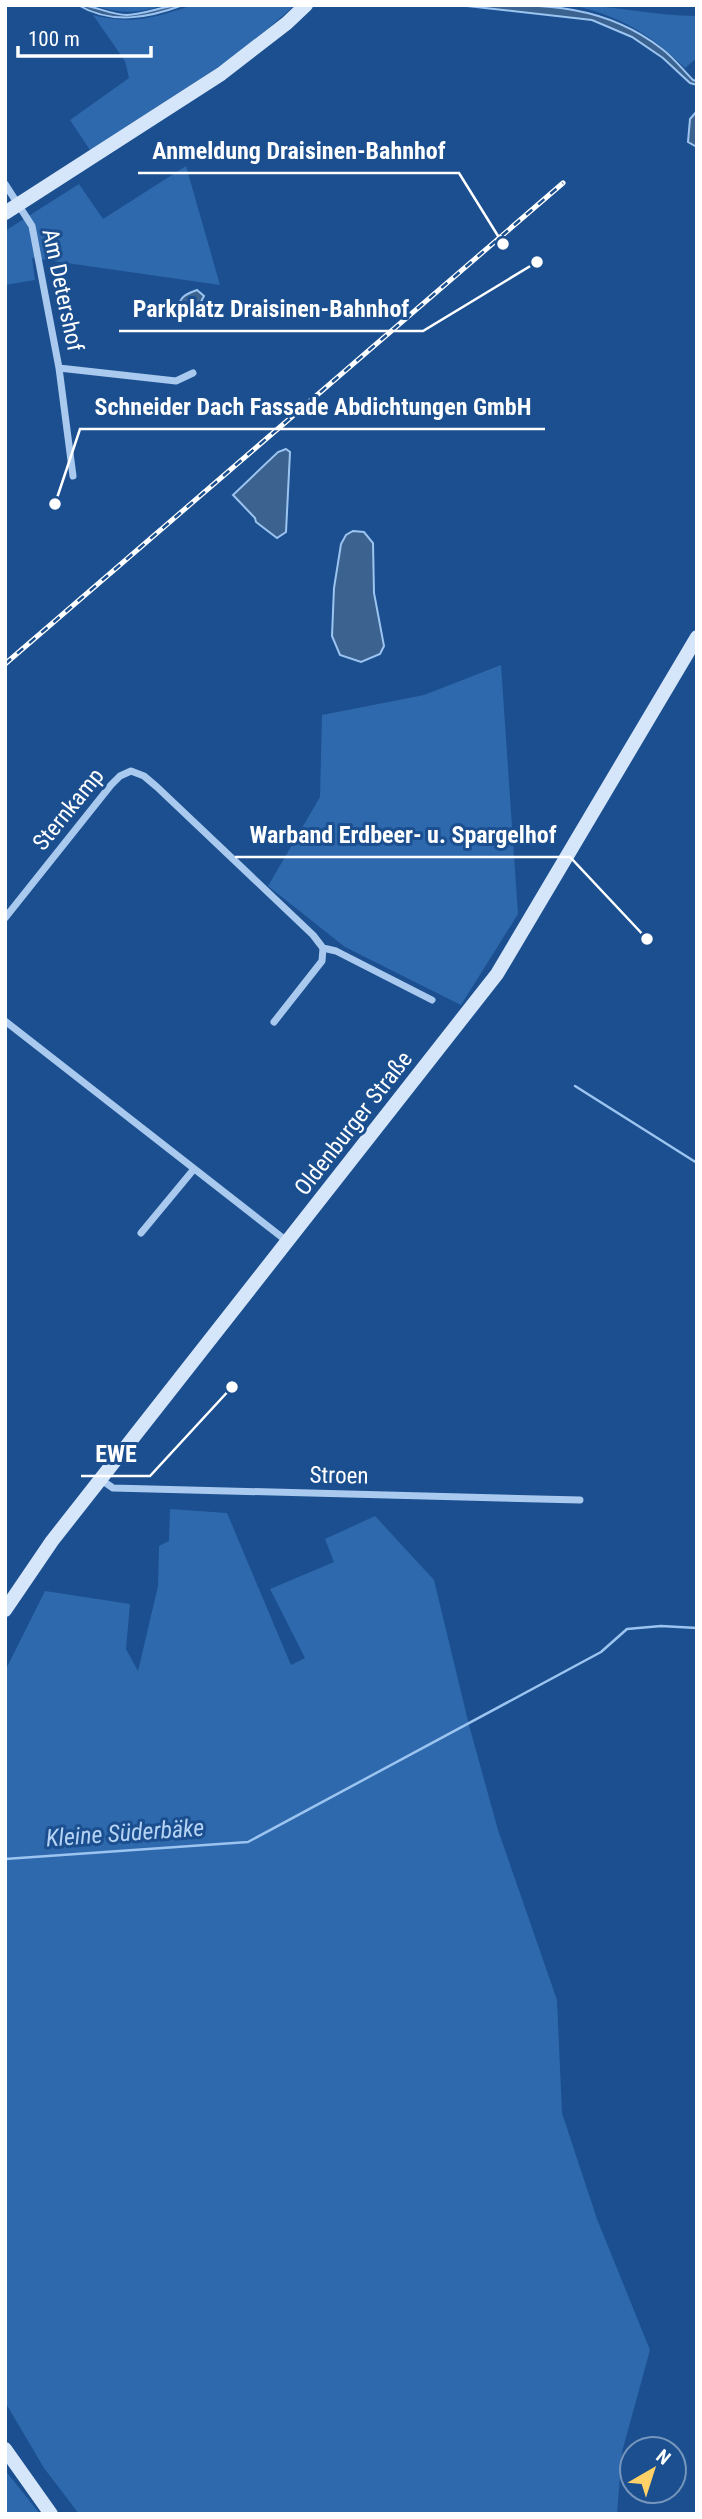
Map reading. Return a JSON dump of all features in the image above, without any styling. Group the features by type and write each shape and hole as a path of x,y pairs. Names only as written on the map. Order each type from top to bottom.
{"main road":[{"path":"5,213 221,74 306,5"},
{"name":"Oldenburger Straße","path":"5,1610 52,1541 100,1479 498,974 697,637"},
{"path":"5,2449 51,2514"}],"street":[{"name":"Am Detershof","path":"5,184 32,226 59,368 73,475"},
{"name":"Am Detershof","path":"59,368 176,381 193,373"},
{"name":"Sternkamp","path":"5,918 111,785 120,775 131,771 144,776 157,787 313,935 323,948 335,951 432,1000"},
{"path":"274,1022 322,961 323,948"},
{"path":"5,1021 288,1242"},
{"path":"141,1233 194,1170"},
{"name":"Stroen","path":"100,1479 113,1488 580,1500"}],"shaded area":[{"path":"78,5 127,15 183,5 143,16 117,17"},
{"path":"94,5 163,5 128,12"},
{"path":"193,5 295,5 240,53 90,150 70,120 129,78 125,61 93,15 143,19"},
{"path":"458,5 539,6 590,14 614,21 662,49 697,81 697,85 690,83 663,58 632,37 592,20"},
{"path":"571,5 697,16 697,58 685,68 659,45 619,20"},
{"path":"697,111 697,147 688,142 690,119"},
{"path":"186,166 220,285 32,258 35,280 5,285 5,231 79,184 103,219"},
{"path":"197,290 204,296 195,313 186,315 179,308 180,301"},
{"path":"286,449 290,452 286,532 277,538 256,522 233,495 278,452"},
{"path":"353,531 364,532 373,543 374,593 384,646 380,654 361,662 340,655 332,636 334,588 341,544 346,535"},
{"path":"501,665 518,914 461,1005 345,947 268,886 320,797 322,715 424,695"},
{"path":"170,1509 227,1513 291,1665 305,1658 270,1589 334,1562 325,1539 375,1516 434,1580 498,1830 557,2000 562,2113 597,2219 650,2350 627,2435 618,2435 617,2514 79,2514 44,2468 5,2402 5,1671 45,1591 130,1604 126,1649 138,1671 158,1586 159,1546 169,1541"},
{"path":"5,2470 40,2514 5,2514"}],"waterway":[{"path":"575,1086 697,1163"},
{"name":"Kleine Süderbäke","path":"5,1859 248,1842 601,1652 627,1629 661,1626 697,1628"}],"railway":[{"path":"5,664 563,183"}],"place":[{"name":"Anmeldung Draisinen-Bahnhof","path":"503,244"},
{"name":"Parkplatz Draisinen-Bahnhof","path":"537,262"},
{"name":"Schneider Dach Fassade Abdichtungen GmbH","path":"55,504"},
{"name":"Warband Erdbeer- u. Spargelhof","path":"647,939"},
{"name":"EWE","path":"232,1387"}]}
